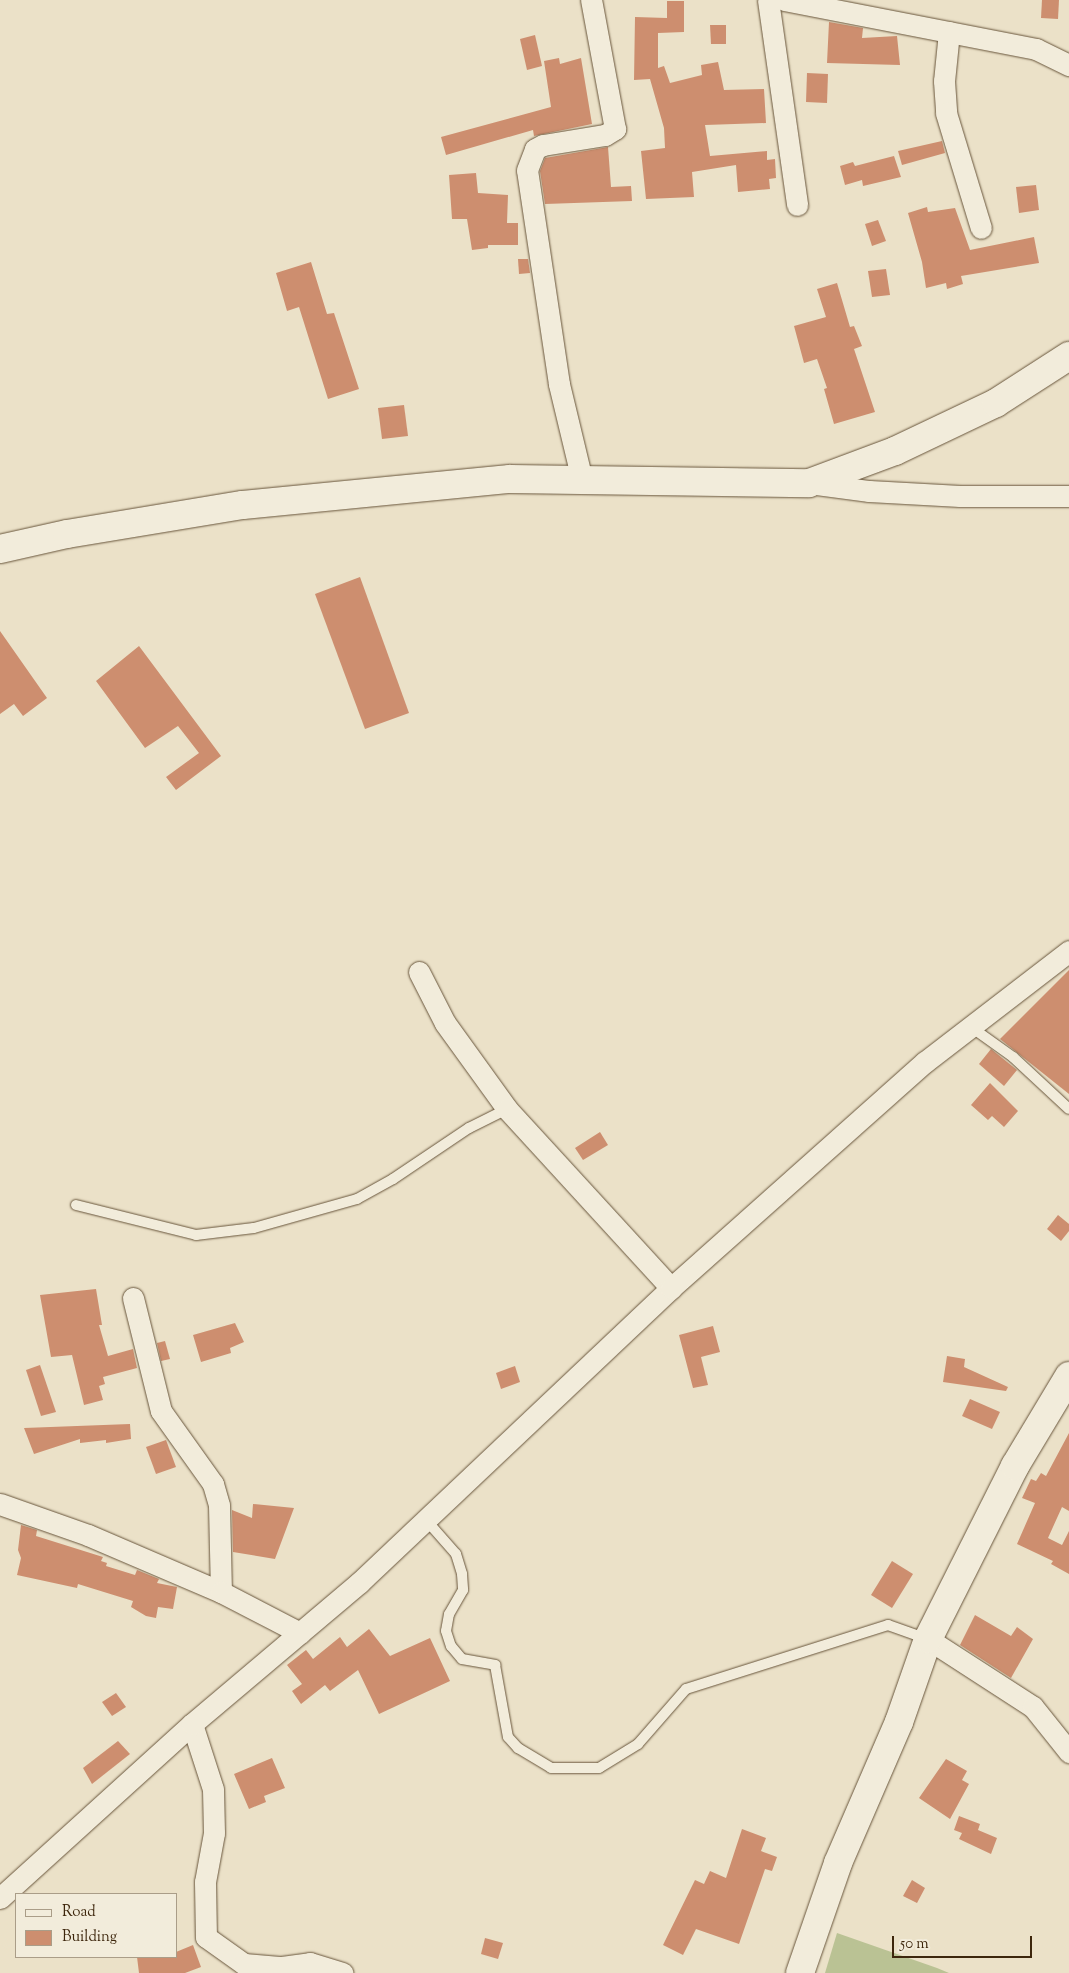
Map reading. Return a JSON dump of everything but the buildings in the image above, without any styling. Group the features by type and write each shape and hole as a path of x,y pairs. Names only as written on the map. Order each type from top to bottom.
{"street":[{"path":"582,480 559,384 527,170 535,149 543,145 605,135 615,129 591,0"},
{"path":"768,0 797,205"},
{"path":"784,0 868,19 912,23 1036,49 1069,65"},
{"path":"949,32 944,81 946,113 981,228"},
{"path":"809,483 895,452 987,407 1044,374 1069,356"},
{"path":"0,549 67,534 243,505 510,479 809,483 869,491 960,496 1069,496"},
{"path":"0,1898 192,1724 300,1633 427,1521 532,1418 672,1288 925,1062 1069,951"},
{"path":"419,972 446,1023 507,1109 672,1288"},
{"path":"133,1298 161,1411 213,1484 219,1505 221,1592"},
{"path":"800,1973 838,1863 899,1722 928,1639 1015,1466 1069,1376"},
{"path":"0,1504 88,1535 221,1592 300,1633"},
{"path":"928,1639 1033,1707 1069,1752"},
{"path":"192,1724 213,1789 214,1833 205,1882 206,1937 244,1964 282,1968 310,1962 342,1973"}],"lane":[{"path":"971,1027 1013,1057 1069,1109"},
{"path":"76,1205 196,1235 254,1228 357,1199 393,1179 469,1128 507,1109"},
{"path":"427,1521 456,1554 462,1574 463,1590 449,1614 446,1631 450,1646 462,1659 495,1665 508,1737 518,1748 551,1768 599,1768 638,1744 686,1689 888,1625 928,1639"}],"green space":[{"path":"837,1933 937,1968 949,1973 825,1973"}]}
